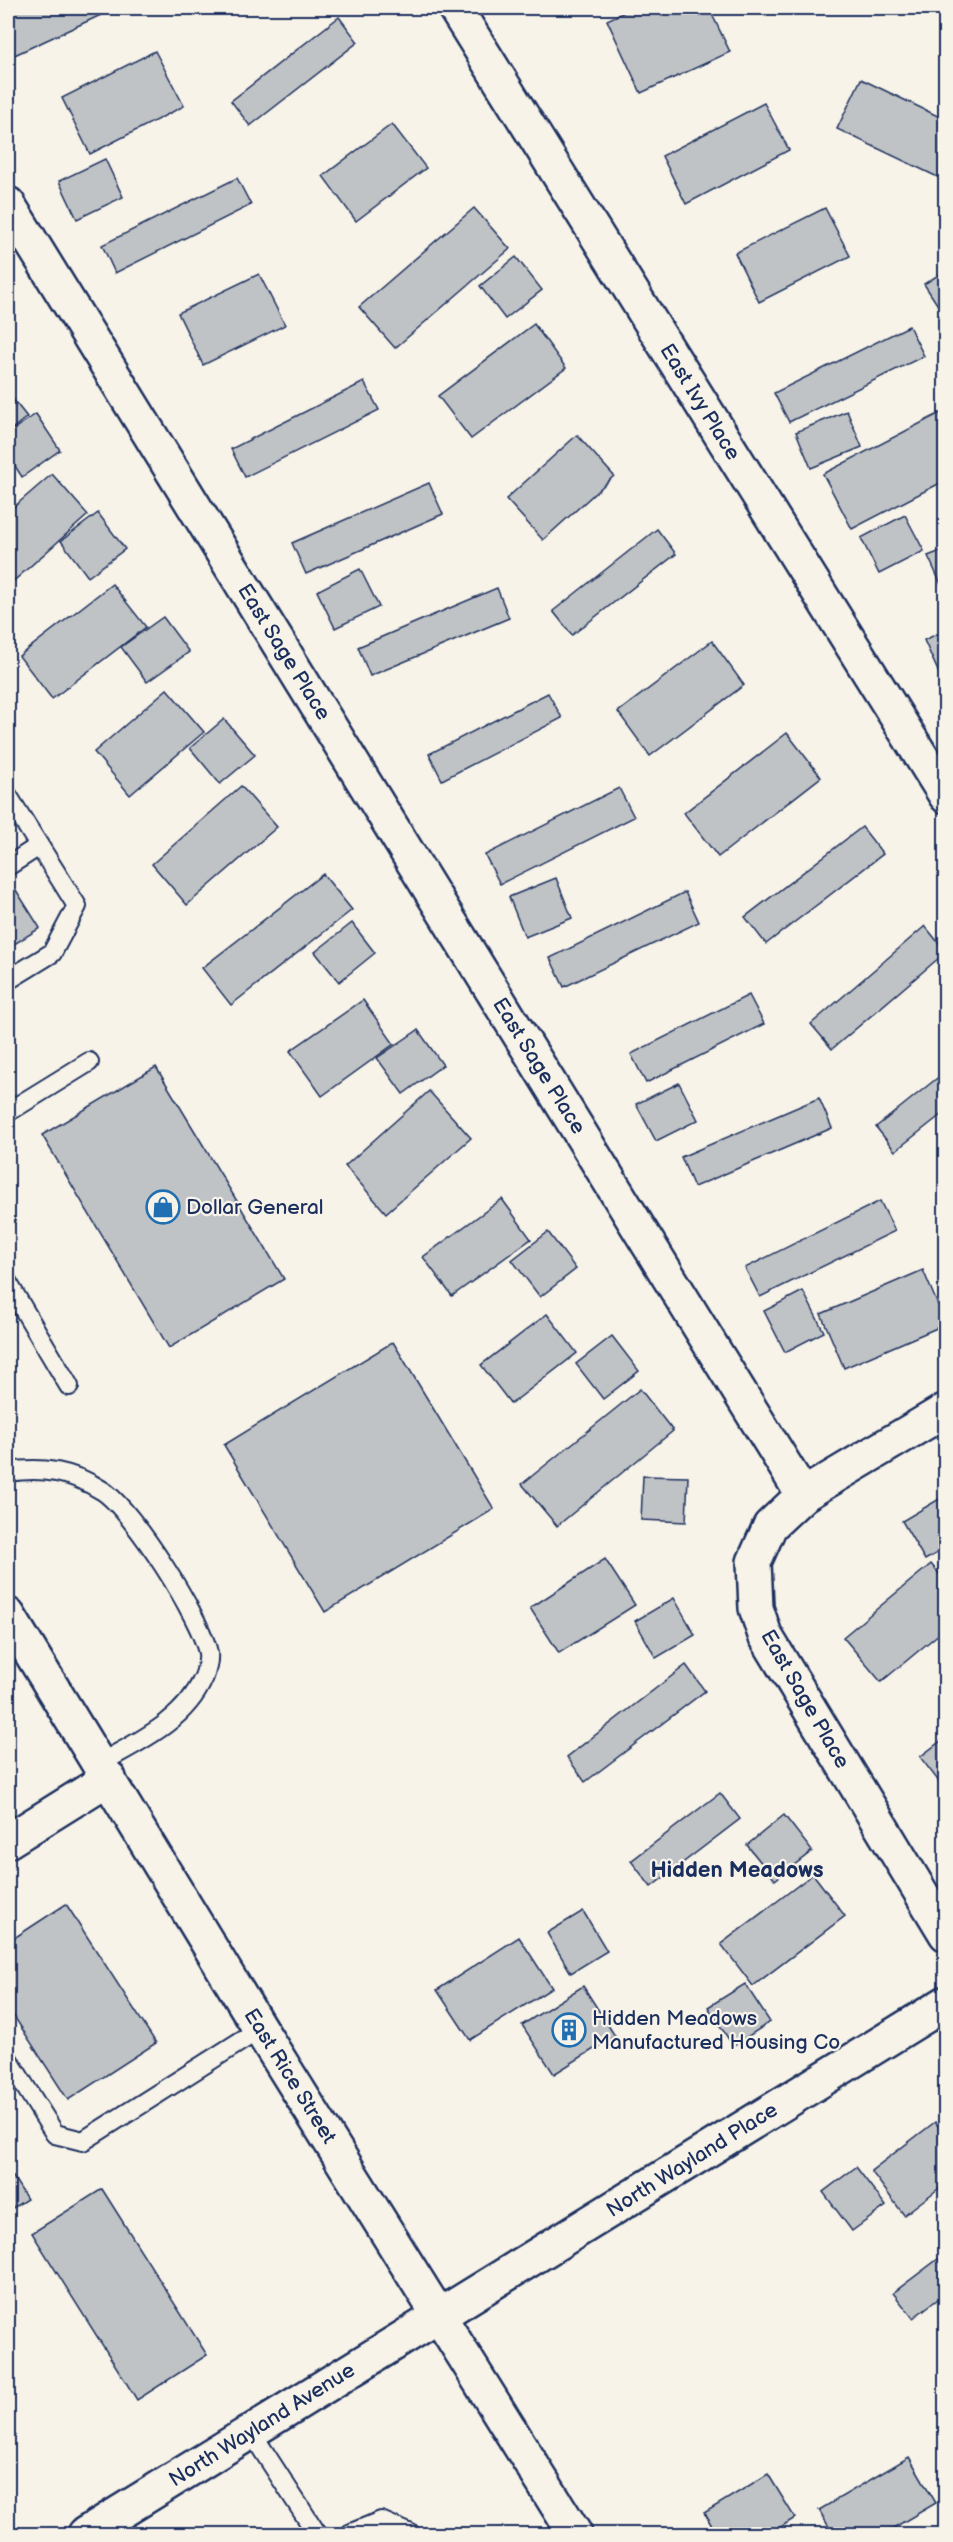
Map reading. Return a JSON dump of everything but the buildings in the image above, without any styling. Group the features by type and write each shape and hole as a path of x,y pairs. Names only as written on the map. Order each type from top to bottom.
{"street":[{"name":"East Ivy Place","path":"455,8 945,796"},
{"name":"East Sage Place","path":"8,204 803,1495 770,1526 754,1562 756,1608 765,1635 945,1934"},
{"path":"803,1495 945,1410"},
{"name":"East Rice Street","path":"8,1615 260,2029 575,2535"},
{"path":"8,1841 104,1771"},
{"name":"North Wayland Place","path":"439,2316 945,2003"},
{"name":"North Wayland Avenue","path":"84,2535 439,2316"}],"lane":[{"path":"8,796 76,906 52,953 8,980"},
{"path":"8,866 39,846"},
{"path":"8,1112 89,1062"},
{"path":"8,1283 69,1386"},
{"path":"8,1472 52,1470 75,1477 104,1492 134,1521 200,1625 209,1655 204,1678 188,1705 104,1771"},
{"path":"8,2059 55,2134 83,2141 260,2029"},
{"path":"251,2432 317,2535"},
{"path":"350,2535 381,2521 411,2535"}],"place":[{"name":"Dollar General","path":"163,1207"},
{"name":"Hidden Meadows Manufactured Housing Co","path":"569,2030"}],"district":[{"name":"Hidden Meadows","path":"737,1870"}]}
